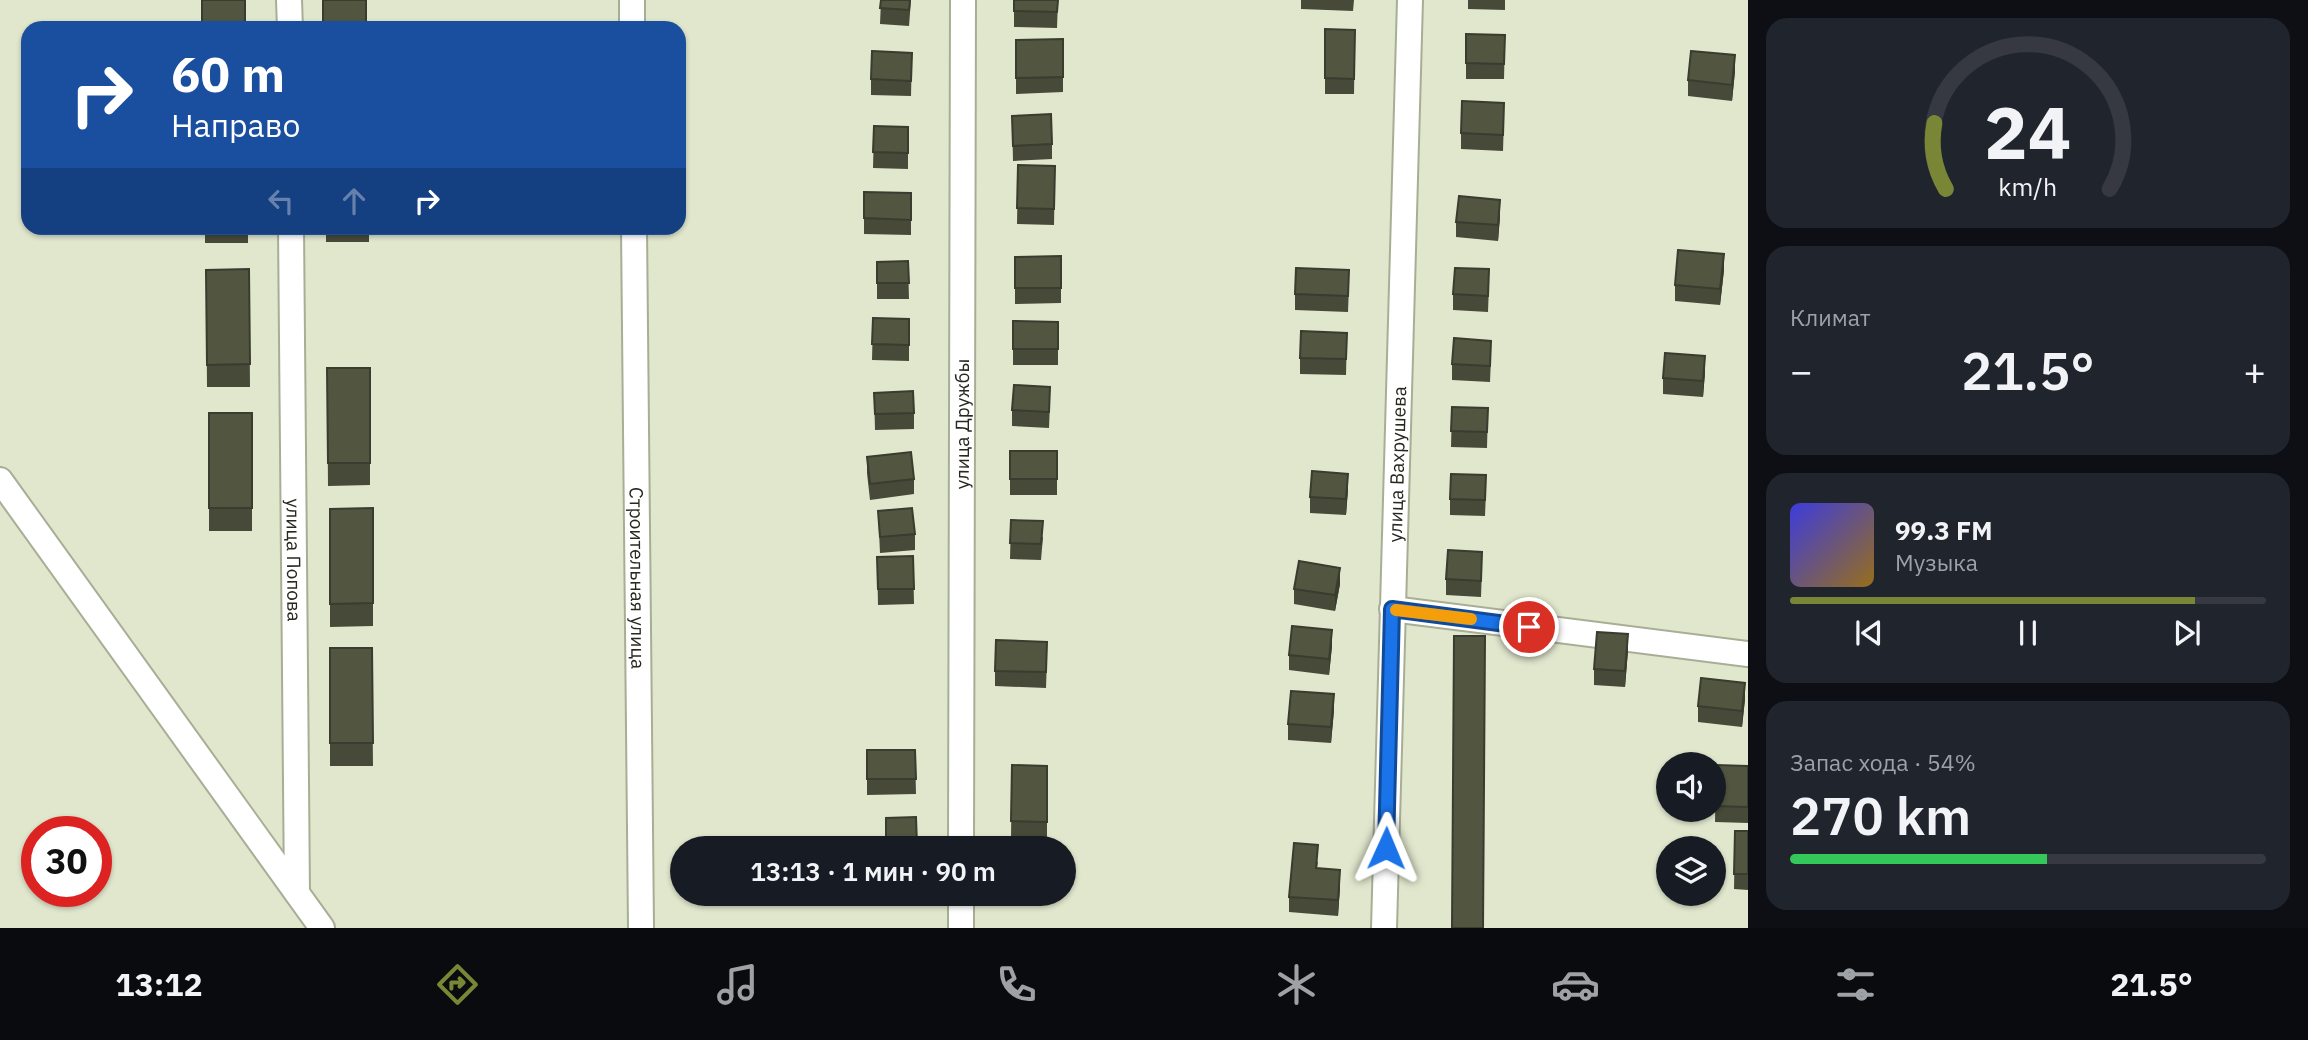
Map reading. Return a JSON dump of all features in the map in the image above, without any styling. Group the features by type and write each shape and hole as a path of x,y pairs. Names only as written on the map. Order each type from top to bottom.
{"street":[{"path":"289,0 289,21"},
{"path":"632,0 632,21"},
{"name":"улица Дружбы","path":"961,836 963,0"},
{"name":"улица Вахрушева","path":"1384,928 1410,0"},
{"name":"улица Попова","path":"291,235 297,893"},
{"name":"Строительная улица","path":"634,235 641,928"},
{"path":"0,480 322,928"},
{"path":"1392,609 1748,654"},
{"path":"961,906 961,928"}],"building":[{"path":"202,0 245,0 245,21 202,21"},
{"path":"323,0 366,0 366,21 323,21"},
{"path":"881,0 910,0 909,10 880,8"},
{"path":"1014,0 1058,0 1057,12 1014,11"},
{"path":"1325,29 1355,30 1354,79 1325,78"},
{"path":"1466,34 1505,35 1504,64 1466,63"},
{"path":"1063,39 1063,77 1016,78 1016,40"},
{"path":"872,51 912,53 911,81 871,79"},
{"path":"1691,51 1735,55 1732,85 1688,80"},
{"path":"1462,101 1504,103 1503,135 1461,133"},
{"path":"1051,114 1052,144 1013,146 1012,116"},
{"path":"874,126 908,127 908,153 873,152"},
{"path":"1018,165 1055,166 1054,209 1017,208"},
{"path":"864,192 911,193 911,220 864,218"},
{"path":"1459,196 1500,200 1498,225 1456,222"},
{"path":"1678,250 1724,254 1720,289 1675,285"},
{"path":"1061,256 1061,288 1015,288 1015,257"},
{"path":"908,261 909,283 877,283 877,262"},
{"path":"1296,268 1349,270 1348,296 1295,294"},
{"path":"1455,268 1489,269 1488,296 1453,294"},
{"path":"249,269 250,364 207,365 206,270"},
{"path":"873,318 909,319 909,345 872,344"},
{"path":"1013,321 1058,322 1058,349 1013,349"},
{"path":"1301,331 1347,333 1346,359 1300,358"},
{"path":"1454,338 1491,341 1490,366 1452,364"},
{"path":"1665,353 1705,356 1703,381 1663,378"},
{"path":"327,368 370,368 370,463 328,463"},
{"path":"1014,385 1050,387 1049,412 1012,410"},
{"path":"913,391 914,413 875,414 874,393"},
{"path":"1452,407 1488,408 1487,432 1451,431"},
{"path":"209,413 252,413 252,508 209,508"},
{"path":"1010,451 1057,451 1057,479 1010,479"},
{"path":"911,452 914,479 870,484 867,457"},
{"path":"1312,471 1348,474 1346,499 1310,497"},
{"path":"1451,474 1486,475 1485,500 1450,499"},
{"path":"373,508 373,603 330,604 330,509"},
{"path":"912,508 915,534 880,537 878,511"},
{"path":"1011,520 1043,521 1041,544 1010,543"},
{"path":"1448,550 1482,552 1481,581 1446,579"},
{"path":"913,556 914,589 878,589 877,557"},
{"path":"1299,561 1340,568 1335,595 1294,589"},
{"path":"1292,626 1332,630 1329,659 1289,655"},
{"path":"1597,632 1628,634 1625,671 1594,669"},
{"path":"1454,636 1485,636 1483,928 1452,928"},
{"path":"996,640 1047,642 1046,672 995,671"},
{"path":"330,648 372,648 373,743 330,743"},
{"path":"1701,678 1745,683 1742,711 1698,706"},
{"path":"1291,691 1334,694 1331,727 1288,724"},
{"path":"867,750 915,750 916,779 867,779"},
{"path":"1012,765 1047,766 1047,822 1011,821"},
{"path":"1726,765 1748,766 1748,807 1726,806"},
{"path":"916,817 917,836 886,836 886,818"},
{"path":"1735,831 1748,831 1748,874 1734,874"},
{"path":"1294,843 1318,845 1316,868 1340,870 1338,900 1289,897"}],"slow traffic":[{"path":"1396,610 1471,619"}],"route":[{"path":"1386,848 1392,609 1529,627"}]}
